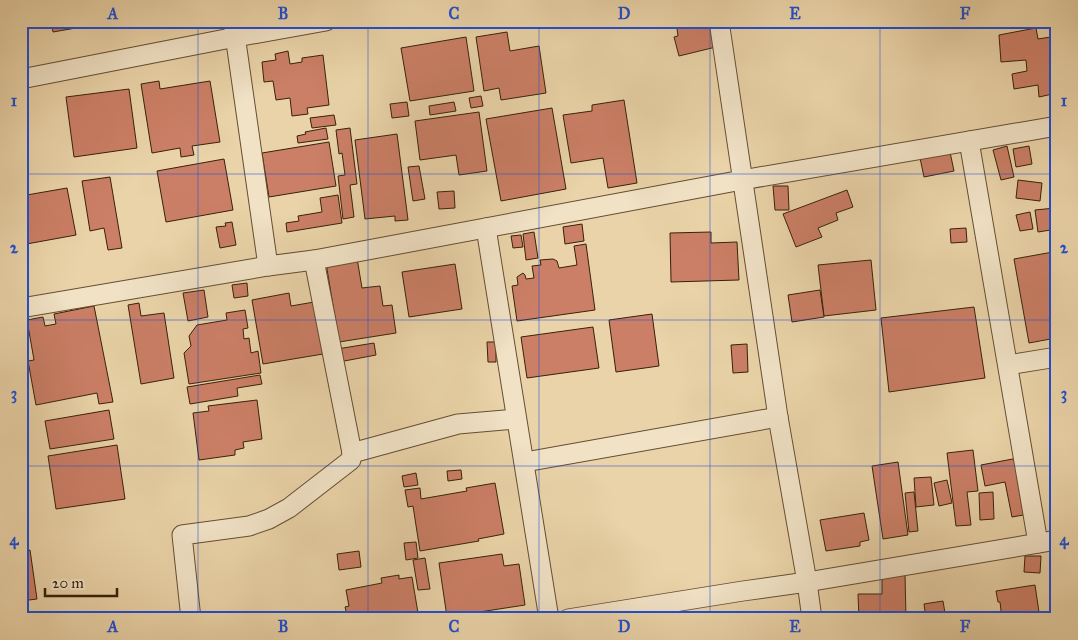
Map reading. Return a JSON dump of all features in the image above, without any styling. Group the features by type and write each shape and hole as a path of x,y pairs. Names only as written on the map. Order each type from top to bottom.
{"street":[{"path":"21,79 235,29 326,21"},
{"path":"719,21 778,417 812,619"},
{"path":"235,29 268,266"},
{"path":"21,308 268,266 314,260 742,180 1057,126"},
{"path":"568,619 1048,542 1008,365 968,141"},
{"path":"486,228 549,619"},
{"path":"191,619 182,535 249,526 269,519 289,508 350,460 352,453 314,260"},
{"path":"1008,365 1057,357"},
{"path":"524,462 778,417"},
{"path":"352,453 458,424 516,419"}],"building":[{"path":"51,21 116,21 53,32"},
{"path":"676,21 715,21 720,46 679,56 674,37 678,36"},
{"path":"1036,28 1038,39 1057,36 1057,93 1039,97 1038,85 1014,89 1012,74 1027,71 1026,60 1001,62 999,35"},
{"path":"507,32 510,51 539,46 546,93 501,100 499,88 484,91 476,37"},
{"path":"466,37 474,91 410,101 401,48"},
{"path":"288,51 290,64 302,62 302,58 323,55 329,105 307,108 308,114 292,116 290,98 276,100 273,81 264,82 262,62 276,60 275,54"},
{"path":"159,81 160,89 210,81 220,142 192,146 194,155 181,157 180,148 152,153 141,84"},
{"path":"129,89 137,148 74,157 66,97"},
{"path":"481,96 483,106 471,108 469,98"},
{"path":"624,100 637,183 608,188 603,158 571,163 563,115 592,111 592,105"},
{"path":"407,102 409,116 392,118 390,104"},
{"path":"454,102 456,111 430,115 429,106"},
{"path":"552,108 566,189 501,201 486,119"},
{"path":"479,112 487,171 459,175 456,155 420,160 415,121"},
{"path":"334,115 336,125 312,128 310,118"},
{"path":"326,128 328,139 298,143 297,136 306,134 305,132"},
{"path":"350,128 357,184 350,185 354,217 343,219 338,176 345,175 342,153 339,154 336,130"},
{"path":"397,134 408,220 395,221 395,216 365,219 355,140"},
{"path":"329,142 336,186 269,197 262,153"},
{"path":"1007,146 1014,177 1001,180 993,150"},
{"path":"1029,146 1032,164 1016,167 1013,149"},
{"path":"950,152 954,171 924,177 920,158"},
{"path":"224,159 233,210 166,222 157,171"},
{"path":"419,166 425,199 413,201 408,167"},
{"path":"110,177 122,248 108,250 104,228 90,231 82,181"},
{"path":"1018,180 1042,183 1040,201 1016,198"},
{"path":"773,186 788,186 789,210 775,210"},
{"path":"67,188 76,235 21,245 21,196"},
{"path":"847,190 853,207 836,213 838,220 818,228 822,237 796,247 783,214"},
{"path":"454,191 455,208 439,209 437,192"},
{"path":"338,195 342,223 287,232 286,223 299,221 298,216 322,212 320,198"},
{"path":"1055,208 1057,229 1038,232 1035,210"},
{"path":"1030,212 1033,229 1020,231 1016,215"},
{"path":"232,222 236,245 220,248 216,227 226,226 225,223"},
{"path":"582,224 584,241 565,244 563,227"},
{"path":"966,228 967,242 951,243 950,229"},
{"path":"534,232 538,258 526,260 523,234"},
{"path":"711,232 711,243 737,242 739,280 671,282 670,233"},
{"path":"521,235 523,247 513,248 511,236"},
{"path":"586,244 595,310 517,321 512,286 518,285 517,277 523,273 526,279 534,278 532,266 541,265 540,260 553,259 557,261 559,268 577,265 574,246"},
{"path":"1053,252 1057,270 1057,322 1053,322 1056,338 1029,343 1014,259"},
{"path":"357,258 362,288 380,286 383,306 392,305 396,333 339,342 326,263"},
{"path":"871,260 876,310 824,316 818,265"},
{"path":"455,264 462,309 409,317 402,272"},
{"path":"247,283 248,296 234,298 232,285"},
{"path":"204,290 208,317 188,321 183,293"},
{"path":"820,290 824,317 792,322 788,295"},
{"path":"289,293 291,306 320,301 317,323 323,354 263,364 252,300"},
{"path":"139,303 141,316 164,313 174,378 141,384 128,305"},
{"path":"94,306 113,402 99,404 97,393 36,405 28,361 34,360 27,320 43,317 45,326 56,324 54,314"},
{"path":"974,307 985,378 889,392 881,318"},
{"path":"245,310 248,328 243,329 244,339 249,338 251,353 258,351 261,373 189,384 184,353 191,346 189,336 197,325 227,320 226,313"},
{"path":"652,314 659,366 616,372 609,320"},
{"path":"593,327 599,368 527,378 521,337"},
{"path":"487,342 496,342 496,362 488,362"},
{"path":"374,343 376,355 339,362 337,349"},
{"path":"747,344 748,372 733,373 731,345"},
{"path":"260,375 262,384 237,388 238,396 190,404 187,387"},
{"path":"257,400 262,439 243,442 244,448 235,450 235,455 199,460 193,413 209,411 208,406"},
{"path":"109,410 114,439 50,449 45,421"},
{"path":"117,445 125,499 56,509 48,456"},
{"path":"973,450 978,491 967,492 971,525 956,526 947,453"},
{"path":"1018,458 1029,514 1012,517 1005,482 985,486 981,465"},
{"path":"898,462 908,535 883,539 872,466"},
{"path":"461,470 462,479 448,481 447,471"},
{"path":"416,473 418,485 404,487 402,476"},
{"path":"931,477 934,505 916,507 914,478"},
{"path":"947,480 952,503 939,506 934,483"},
{"path":"495,483 504,534 478,539 479,541 420,551 413,506 408,507 405,490 420,488 421,499 467,491 466,488"},
{"path":"914,492 918,531 909,532 905,493"},
{"path":"993,492 994,519 980,520 979,493"},
{"path":"864,513 869,540 860,542 860,546 826,551 820,520"},
{"path":"416,542 418,558 406,560 404,543"},
{"path":"30,550 37,599 21,601 21,552"},
{"path":"359,551 361,567 339,570 337,554"},
{"path":"502,554 504,566 519,564 525,605 447,617 439,563"},
{"path":"1025,556 1041,556 1040,573 1024,572"},
{"path":"425,558 430,589 418,590 413,560"},
{"path":"905,574 906,619 859,619 858,594 882,594 882,575"},
{"path":"399,575 399,579 412,577 419,619 352,619 351,614 347,615 345,607 349,606 346,590 382,583 381,578"},
{"path":"1035,585 1040,619 1002,619 1000,602 998,602 996,591"},
{"path":"943,601 946,619 926,619 924,604"}]}
